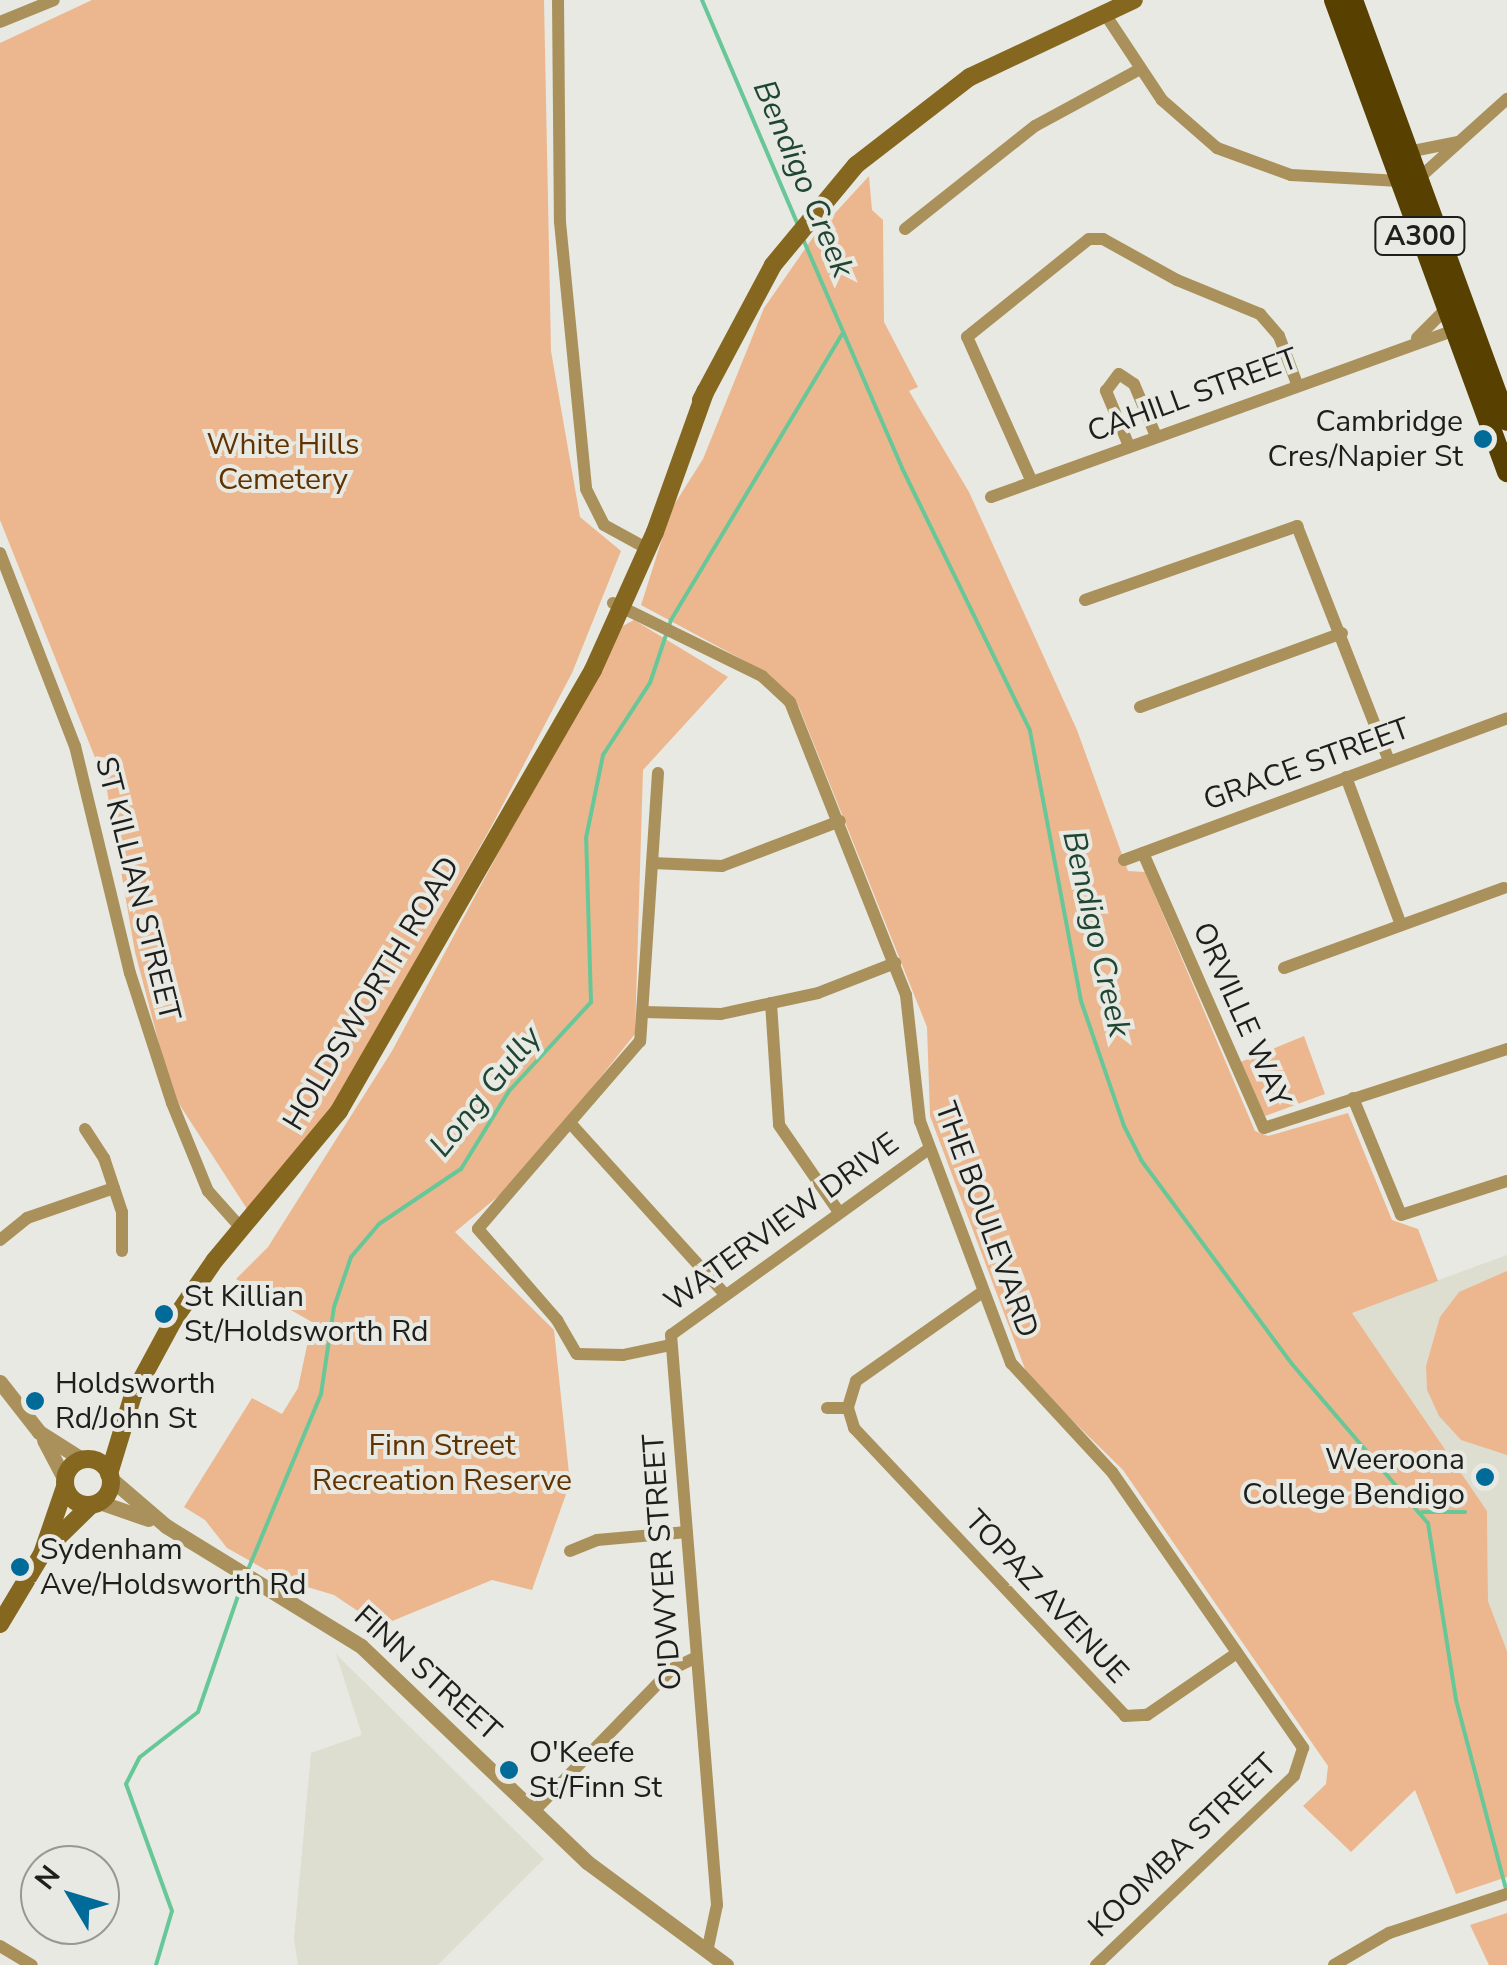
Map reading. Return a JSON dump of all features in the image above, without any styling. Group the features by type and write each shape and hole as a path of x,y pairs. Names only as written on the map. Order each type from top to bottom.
{"highway":[{"name":"A300","path":"1334,0 1409,180 1447,308 1507,472"},
{"name":"A300","path":"1353,0 1399,153"},
{"name":"A300","path":"1409,180 1429,207 1507,421"},
{"path":"1429,207 1460,318 1455,330"}],"main road":[{"path":"1107,8 1134,0"},
{"path":"1107,8 1152,0"},
{"name":"HOLDSWORTH ROAD","path":"65,1484 133,1395 182,1306 348,1097 542,759 619,605 705,392 773,265 834,187 954,87 1107,8"},
{"name":"HOLDSWORTH ROAD","path":"95,1504 109,1476 133,1395"},
{"path":"84,1460 109,1476"},
{"path":"65,1484 72,1499 95,1504"},
{"path":"42,1554 65,1484"},
{"path":"2,1614 42,1554 95,1504"}],"street":[{"path":"0,22 54,0"},
{"path":"558,0 560,222 586,489 604,525 643,547"},
{"path":"1107,8 1138,70 1187,126 1232,157 1280,173 1409,180 1468,137 1507,99"},
{"path":"906,228 1036,126 1138,70"},
{"path":"1340,178 1370,170 1399,153 1468,137"},
{"path":"1032,482 968,336 1089,238 1103,239 1177,280 1260,314 1279,336 1297,384"},
{"name":"CAHILL STREET","path":"1411,342 1447,308"},
{"name":"CAHILL STREET","path":"992,497 1411,342 1455,330"},
{"path":"1129,446 1106,390 1119,374 1134,384 1156,436"},
{"path":"1085,600 1292,525 1308,540 1389,761"},
{"name":"ST KILLIAN STREET","path":"0,552 75,746 138,1001 172,1103 208,1191 242,1229"},
{"path":"0,598 16,592"},
{"name":"THE BOULEVARD","path":"619,605 762,676 785,695 840,821 895,963 914,1025 917,1108 929,1149 981,1293 1022,1381 1112,1472 1299,1742 1303,1763"},
{"path":"1140,707 1342,633"},
{"name":"GRACE STREET","path":"1124,860 1507,718"},
{"name":"WATERVIEW DRIVE","path":"658,773 644,1012 637,1046 528,1178 482,1217 480,1237 557,1320 577,1354 623,1355 670,1345 678,1324 929,1149"},
{"path":"1346,777 1401,925"},
{"path":"652,863 722,866 840,821"},
{"name":"ORVILLE WAY","path":"1143,853 1257,1122 1271,1128 1507,1049"},
{"path":"1284,968 1504,888"},
{"path":"644,1012 713,1015 770,1003 895,963"},
{"path":"770,1003 779,1124 838,1211"},
{"path":"1353,1098 1401,1215 1507,1181"},
{"path":"572,1125 723,1292"},
{"path":"85,1130 114,1188 124,1222 122,1251"},
{"path":"0,1240 27,1218 114,1188"},
{"path":"827,1408 848,1408 861,1376 981,1293"},
{"name":"O'DWYER STREET","path":"670,1345 717,1910 707,1952"},
{"path":"0,1382 40,1432 65,1484"},
{"name":"TOPAZ AVENUE","path":"848,1408 858,1434 1125,1716 1147,1715 1238,1652"},
{"path":"40,1432 84,1460"},
{"name":"FINN STREET","path":"109,1476 166,1526 253,1576 373,1656 599,1872 726,1965"},
{"name":"FINN STREET","path":"95,1504 166,1526"},
{"path":"570,1551 597,1540 687,1532"},
{"path":"534,1810 672,1669 695,1658"},
{"name":"KOOMBA STREET","path":"1096,1965 1303,1763"},
{"path":"1334,1965 1390,1933 1507,1894"},
{"path":"0,1946 32,1965"}],"shaded area":[{"name":"Weeroona College Bendigo","path":"1507,1255 1507,1651 1488,1601 1487,1511 1351,1312"},
{"path":"336,1654 544,1859 438,1965 298,1965 294,1939 311,1753 362,1735"}],"green space":[{"name":"White Hills Cemetery","path":"92,0 544,0 551,351 580,517 621,551 572,673 491,827 322,1127 249,1212 172,1093 135,952 106,785 0,520 0,43"},
{"path":"869,176 872,210 883,220 884,322 918,387 909,391 969,492 1077,730 1128,871 1145,872 1255,1131 1268,1136 1348,1113 1392,1220 1418,1229 1438,1281 1352,1313 1487,1511 1488,1601 1507,1651 1507,1877 1456,1894 1415,1790 1351,1852 1303,1806 1326,1784 1328,1766 1123,1470 1028,1377 930,1116 927,1027 799,707 769,674 641,605 672,508 703,459 764,308 814,236"},
{"name":"Finn Street Recreation Reserve","path":"634,620 728,677 643,770 635,1034 519,1179 455,1232 554,1330 570,1483 532,1590 492,1580 380,1626 334,1595 284,1580 227,1548 205,1520 184,1507 252,1398 282,1414 298,1388 312,1322 236,1279 268,1247 392,1051 619,628"},
{"path":"1304,1036 1325,1094 1265,1116 1238,1063"},
{"path":"1507,1271 1507,1455 1461,1440 1439,1416 1427,1390 1426,1366 1440,1317 1459,1292"},
{"path":"1507,1913 1507,1965 1489,1965 1470,1925"}],"waterway":[{"name":"Bendigo Creek","path":"702,0 798,225"},
{"name":"Bendigo Creek","path":"803,239 902,468 1030,731 1081,1001 1124,1126 1141,1160 1292,1364 1428,1523 1456,1700 1506,1889"},
{"name":"Long Gully","path":"247,1572 321,1394 334,1307 351,1257 379,1224 461,1169 509,1091 591,1002 586,838 603,755 650,683 671,620 842,334"},
{"path":"1422,1512 1465,1512"},
{"name":"Long Gully","path":"156,1965 172,1911 126,1784 140,1757 198,1712 243,1581"}],"place":[{"name":"Cambridge Cres/Napier St","path":"1483,439"},
{"name":"St Killian St/Holdsworth Rd","path":"164,1314"},
{"name":"Holdsworth Rd/John St","path":"35,1401"},
{"name":"Weeroona College Bendigo","path":"1485,1477"},
{"name":"Sydenham Ave/Holdsworth Rd","path":"20,1567"},
{"name":"O'Keefe St/Finn St","path":"509,1770"}]}
